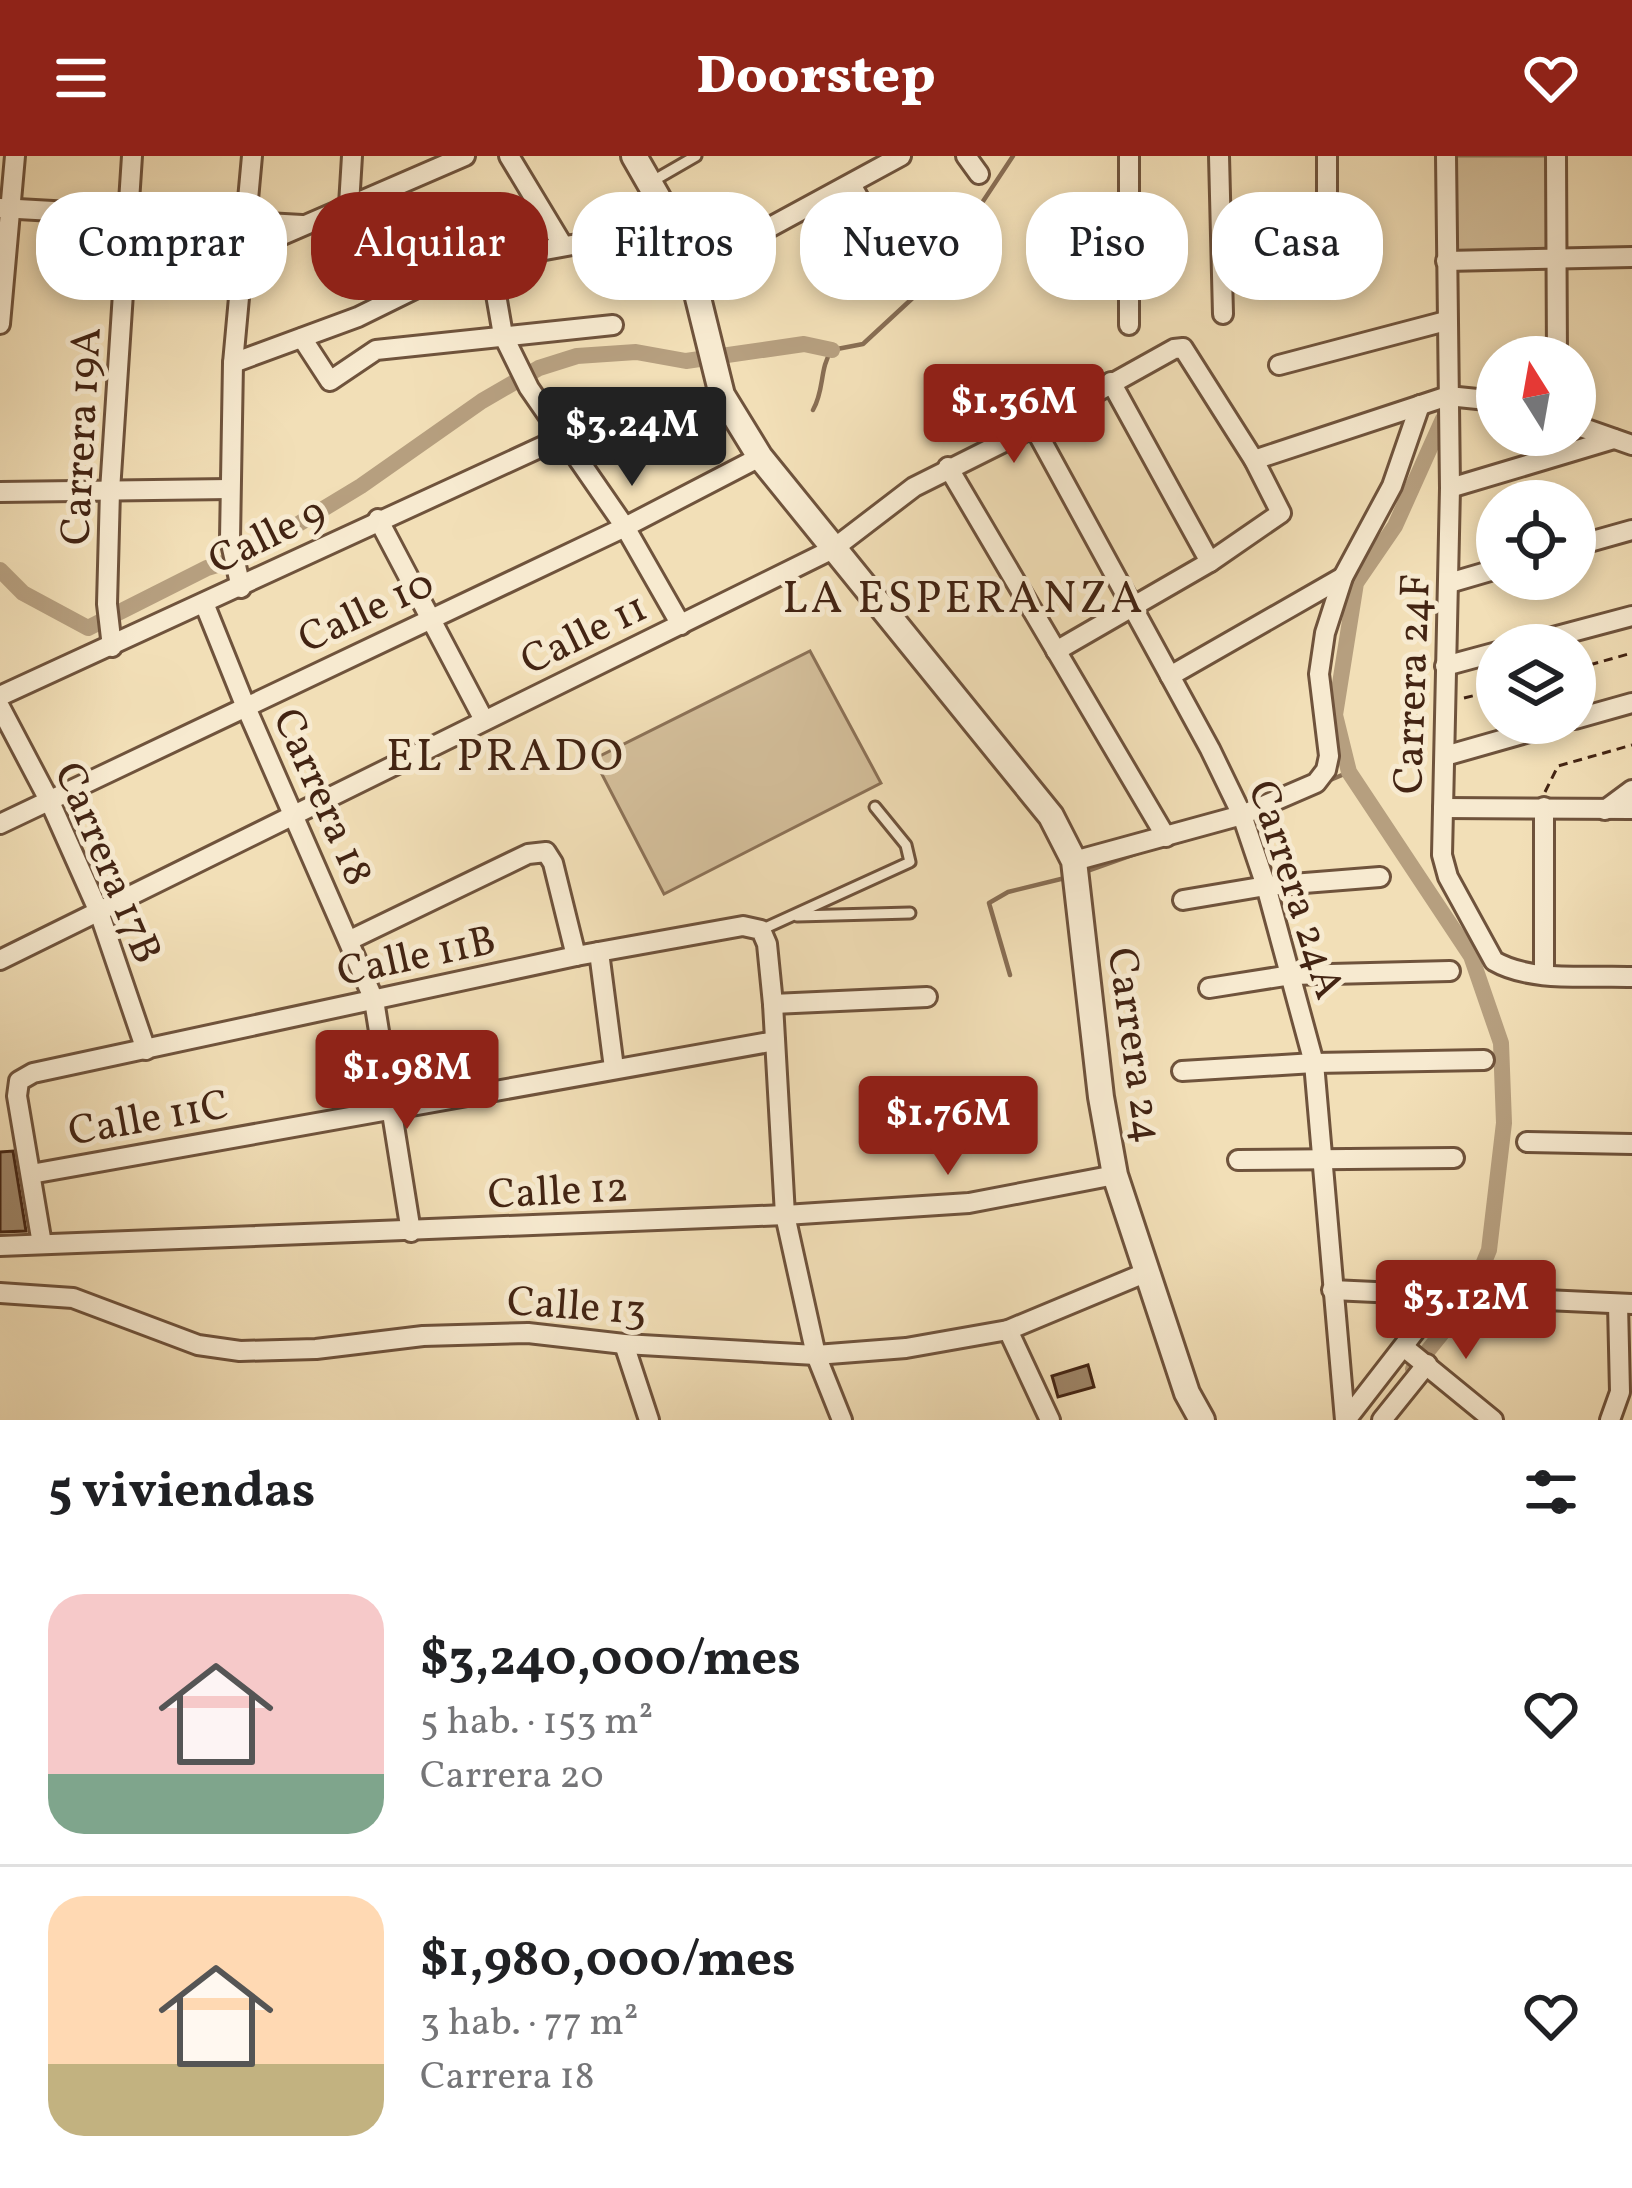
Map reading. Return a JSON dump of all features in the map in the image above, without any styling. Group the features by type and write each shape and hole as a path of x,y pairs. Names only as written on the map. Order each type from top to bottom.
{"street":[{"path":"0,324 5,208 15,156"},
{"name":"Carrera 19A","path":"128,192 132,156"},
{"path":"248,192 252,156"},
{"path":"350,192 352,156"},
{"path":"380,192 465,156"},
{"path":"509,156 562,244"},
{"name":"Carrera 24","path":"634,156 657,192"},
{"path":"776,224 902,156"},
{"path":"966,156 979,173"},
{"path":"1129,156 1129,326"},
{"path":"1220,156 1223,314"},
{"path":"1327,156 1327,192"},
{"name":"Carrera 24F","path":"1446,156 1450,488 1442,855 1448,877 1495,961 1508,969 1544,974"},
{"path":"1556,156 1557,336"},
{"path":"851,184 855,192"},
{"path":"5,208 36,210"},
{"path":"287,232 311,221"},
{"path":"287,224 302,225"},
{"path":"548,247 572,242"},
{"path":"1446,261 1632,257"},
{"name":"Carrera 19A","path":"110,638 110,491 121,300"},
{"path":"239,300 230,539 241,587"},
{"path":"233,363 393,300"},
{"path":"496,300 502,335 525,380 625,527 681,625"},
{"name":"Carrera 24","path":"700,300 729,411 760,458 1051,816 1076,874 1101,1097 1115,1174 1145,1274 1199,1419"},
{"path":"358,317 376,350"},
{"path":"1279,365 1446,321"},
{"path":"302,338 330,382 376,350 613,325"},
{"name":"Calle 11","path":"0,960 833,549 948,467 1034,427 1174,349 1183,348 1254,460"},
{"path":"1111,382 1210,562"},
{"path":"1056,651 1210,562 1281,513 1254,460 1448,396 1476,399"},
{"path":"1076,874 1166,837 1242,815 1316,783 1326,770 1329,756 1319,674 1325,634 1342,577 1392,486 1420,405"},
{"name":"Carrera 24A","path":"1034,427 1242,815 1266,886 1314,1063 1345,1420"},
{"name":"Calle 9","path":"0,696 110,638 241,587 378,519 563,437"},
{"path":"1450,488 1623,442"},
{"name":"Calle 10","path":"0,824 760,458"},
{"path":"948,467 1166,837"},
{"path":"0,492 230,489"},
{"path":"378,519 484,720"},
{"path":"1596,540 1632,530"},
{"path":"1449,583 1476,575"},
{"path":"1170,676 1342,577"},
{"name":"Carrera 18","path":"204,603 374,1000 411,1232"},
{"path":"1596,626 1632,616"},
{"path":"1445,666 1476,658"},
{"path":"1596,713 1632,703"},
{"name":"Carrera 17B","path":"0,707 50,802 99,912 146,1049"},
{"path":"1445,756 1487,744"},
{"path":"1605,810 1632,790"},
{"path":"1544,807 1544,974 1632,977"},
{"path":"1442,808 1632,809"},
{"path":"350,940 528,854 546,851 554,863 576,956"},
{"path":"1183,900 1266,886 1380,877"},
{"name":"Calle 11B","path":"31,1174 17,1096 19,1081 33,1073 576,956 743,926 761,930"},
{"path":"761,930 767,944 773,1004 785,1215 816,1354 842,1420"},
{"path":"599,952 614,1068"},
{"path":"1209,988 1291,975 1450,971"},
{"path":"773,1004 928,997"},
{"name":"Calle 11C","path":"31,1174 775,1041"},
{"path":"1182,1071 1484,1060"},
{"path":"1528,1142 1632,1144"},
{"path":"1238,1160 1454,1158"},
{"path":"31,1174 42,1244"},
{"name":"Calle 12","path":"0,1246 785,1215 969,1203 1115,1174"},
{"name":"Calle 13","path":"0,1293 73,1298 197,1345 240,1352 316,1349 423,1336 528,1333 624,1344 816,1354 906,1348 1008,1330 1145,1274"},
{"path":"1332,1290 1625,1304 1620,1392 1610,1420"},
{"path":"1345,1420 1443,1294"},
{"path":"1008,1330 1050,1420"},
{"path":"624,1344 649,1420"},
{"path":"1405,1348 1492,1420"},
{"path":"1382,1420 1427,1364"}],"lane":[{"path":"651,182 696,156"},
{"path":"761,930 910,862 906,845 875,807"},
{"path":"791,916 910,913"}],"path":[{"path":"1596,663 1632,653"},
{"path":"1445,704 1476,696"},
{"path":"1544,807 1546,785 1558,766 1632,745"}],"shaded area":[{"path":"1446,156 1556,156 1557,259 1446,261"},
{"path":"810,651 881,783 664,894 594,759"}],"building":[{"path":"13,1151 26,1231 0,1232 0,1152"},
{"path":"1088,1365 1094,1387 1058,1397 1052,1376"}],"waterway":[{"path":"813,410 832,350 863,344 943,270 1013,156"},
{"path":"0,570 23,593 88,628 207,568 244,557 539,368 577,356 636,352 686,361 804,344 832,350"},
{"path":"1413,1369 1468,1301 1489,1250 1504,1123 1501,1043 1471,956 1349,772 1335,715 1356,583 1395,526 1443,419"},
{"path":"1328,781 1349,772"},
{"path":"1178,842 1225,828"},
{"path":"1082,873 1144,851"},
{"path":"1010,975 989,903 1008,892 1065,878"}],"district":[{"name":"LA ESPERANZA","path":"964,596"},
{"name":"EL PRADO","path":"506,754"}]}
